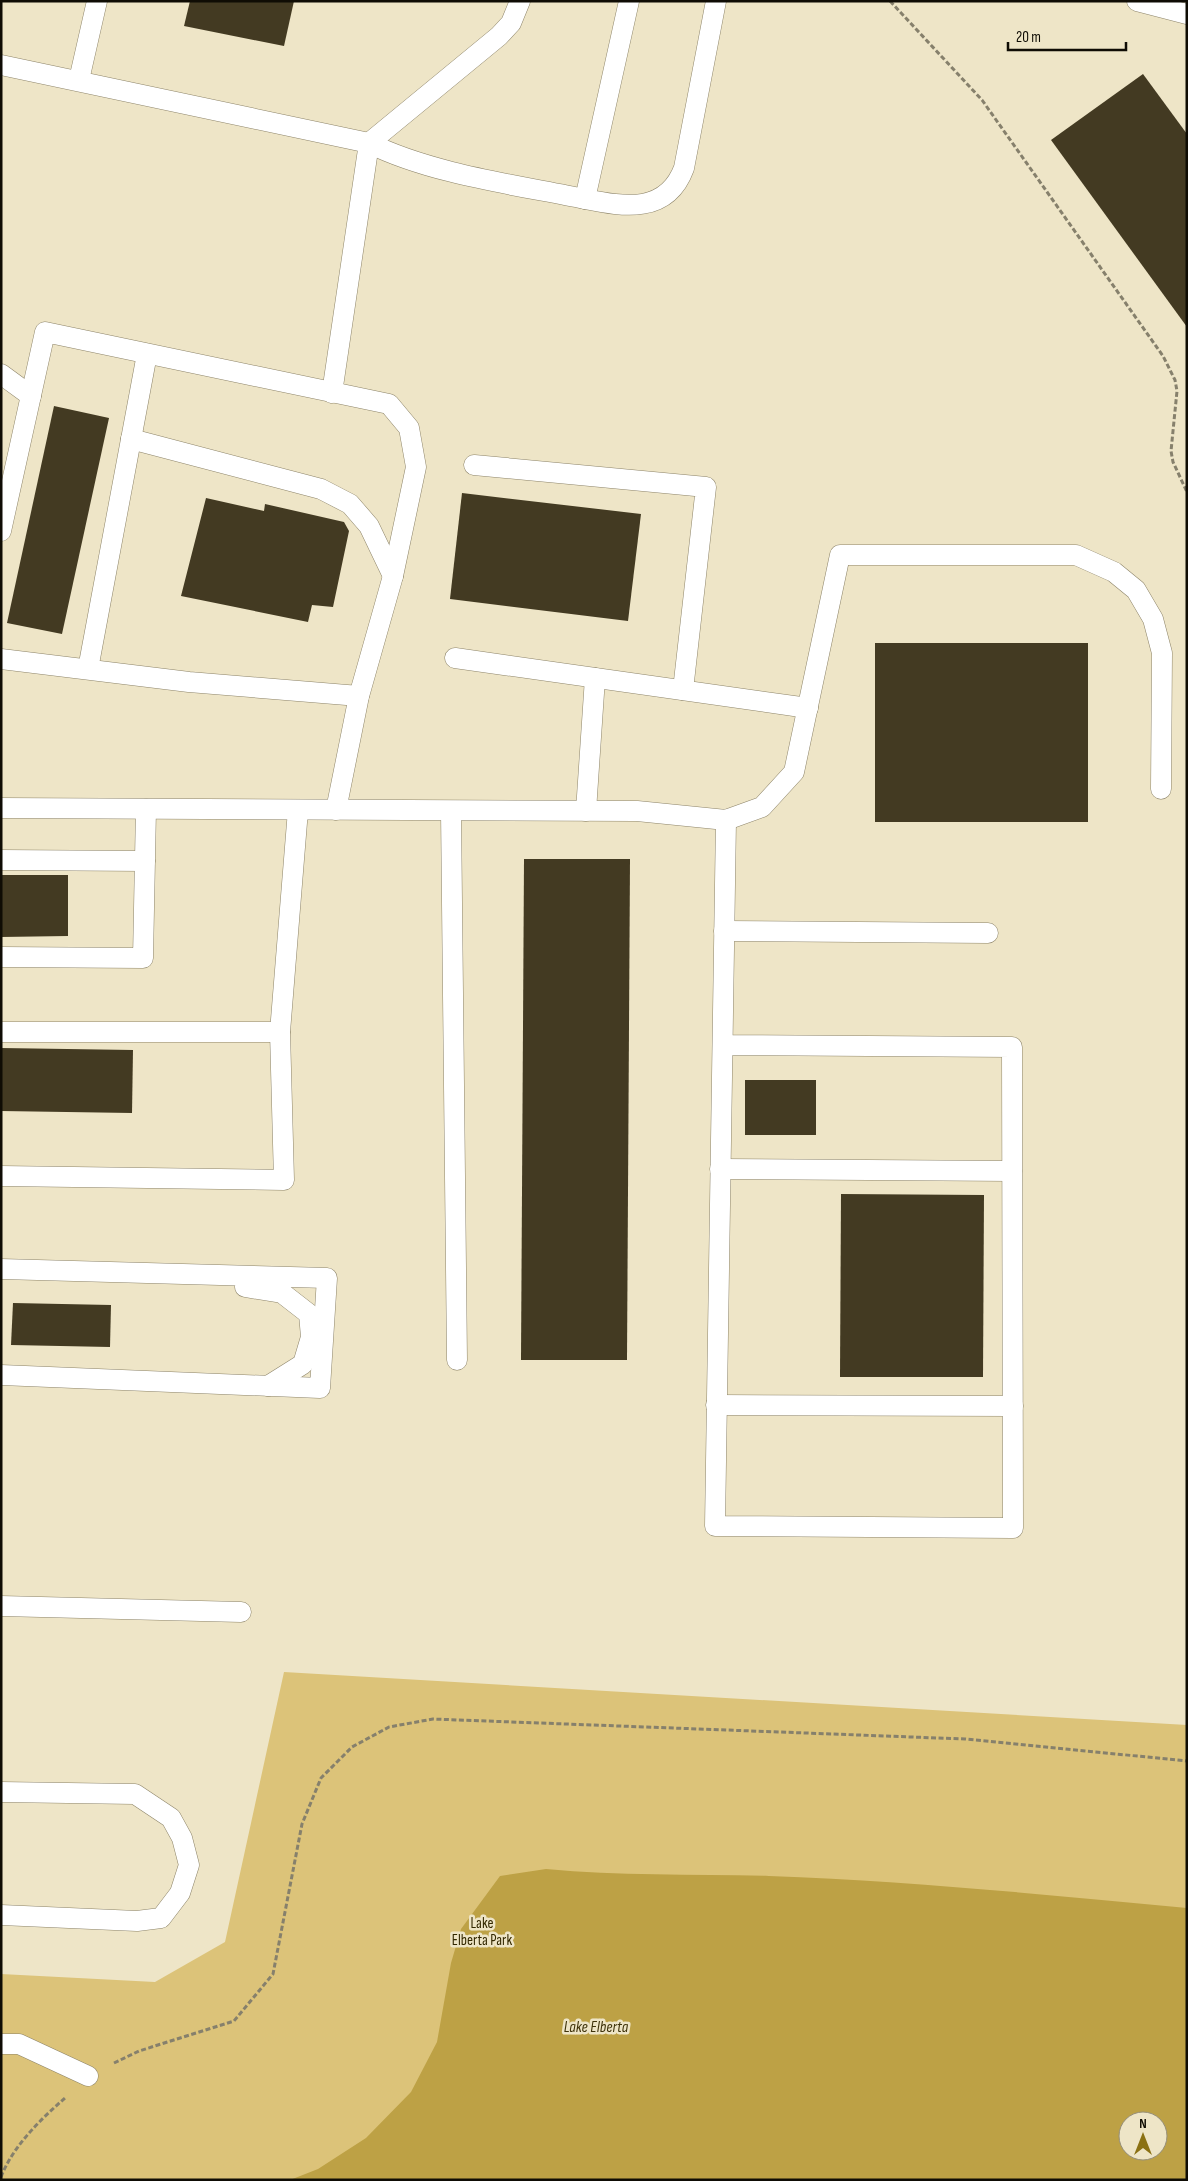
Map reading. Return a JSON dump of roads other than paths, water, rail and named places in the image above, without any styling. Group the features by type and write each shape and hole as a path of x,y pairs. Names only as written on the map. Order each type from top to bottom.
{"lane":[{"path":"79,80 97,1"},
{"path":"332,393 369,143 484,48 511,23 520,1"},
{"path":"586,200 629,1"},
{"path":"1,65 369,143 419,163 586,200 625,205 651,203 671,190 680,180 688,153 716,1"},
{"path":"1137,1 1187,14"},
{"path":"1,531 44,332 390,404 409,428 416,467 393,576 358,696 336,810"},
{"path":"88,669 147,354"},
{"path":"1,374 30,396"},
{"path":"130,439 321,489 350,504 369,526 393,576"},
{"path":"474,465 706,487 683,690"},
{"path":"1,808 637,811 726,820 762,807 794,772 840,555 1076,555 1114,572 1136,590 1153,619 1162,653 1161,789"},
{"path":"1,658 189,682 358,696"},
{"path":"455,658 808,708"},
{"path":"586,811 595,678"},
{"path":"1,957 143,958 146,809"},
{"path":"1,1176 284,1180 280,1032 298,810"},
{"path":"451,811 457,1360"},
{"path":"722,1045 1012,1047 1013,1528 715,1526 716,1404 722,1045 726,820"},
{"path":"1,860 144,861"},
{"path":"724,931 988,933"},
{"path":"1,1032 280,1032"},
{"path":"720,1169 1012,1170"},
{"path":"1,1269 327,1278 320,1388 1,1375"},
{"path":"1,1276 13,1282 257,1287 282,1293 309,1314 311,1337 303,1364 268,1386"},
{"path":"716,1404 1013,1406"},
{"path":"1,1606 241,1612"},
{"path":"1,1792 135,1794 171,1818 182,1838 189,1865 180,1893 161,1918 137,1921 1,1915"},
{"path":"1,2044 19,2044 88,2076"}],"water":[{"name":"Lake Elberta","path":"546,1869 630,1874 769,1876 874,1881 1187,1908 1187,2180 290,2180 318,2169 366,2138 411,2092 437,2042 451,1963 461,1929 500,1876"}],"park label":[{"name":"Lake Elberta Park","path":"482,1932"}]}
